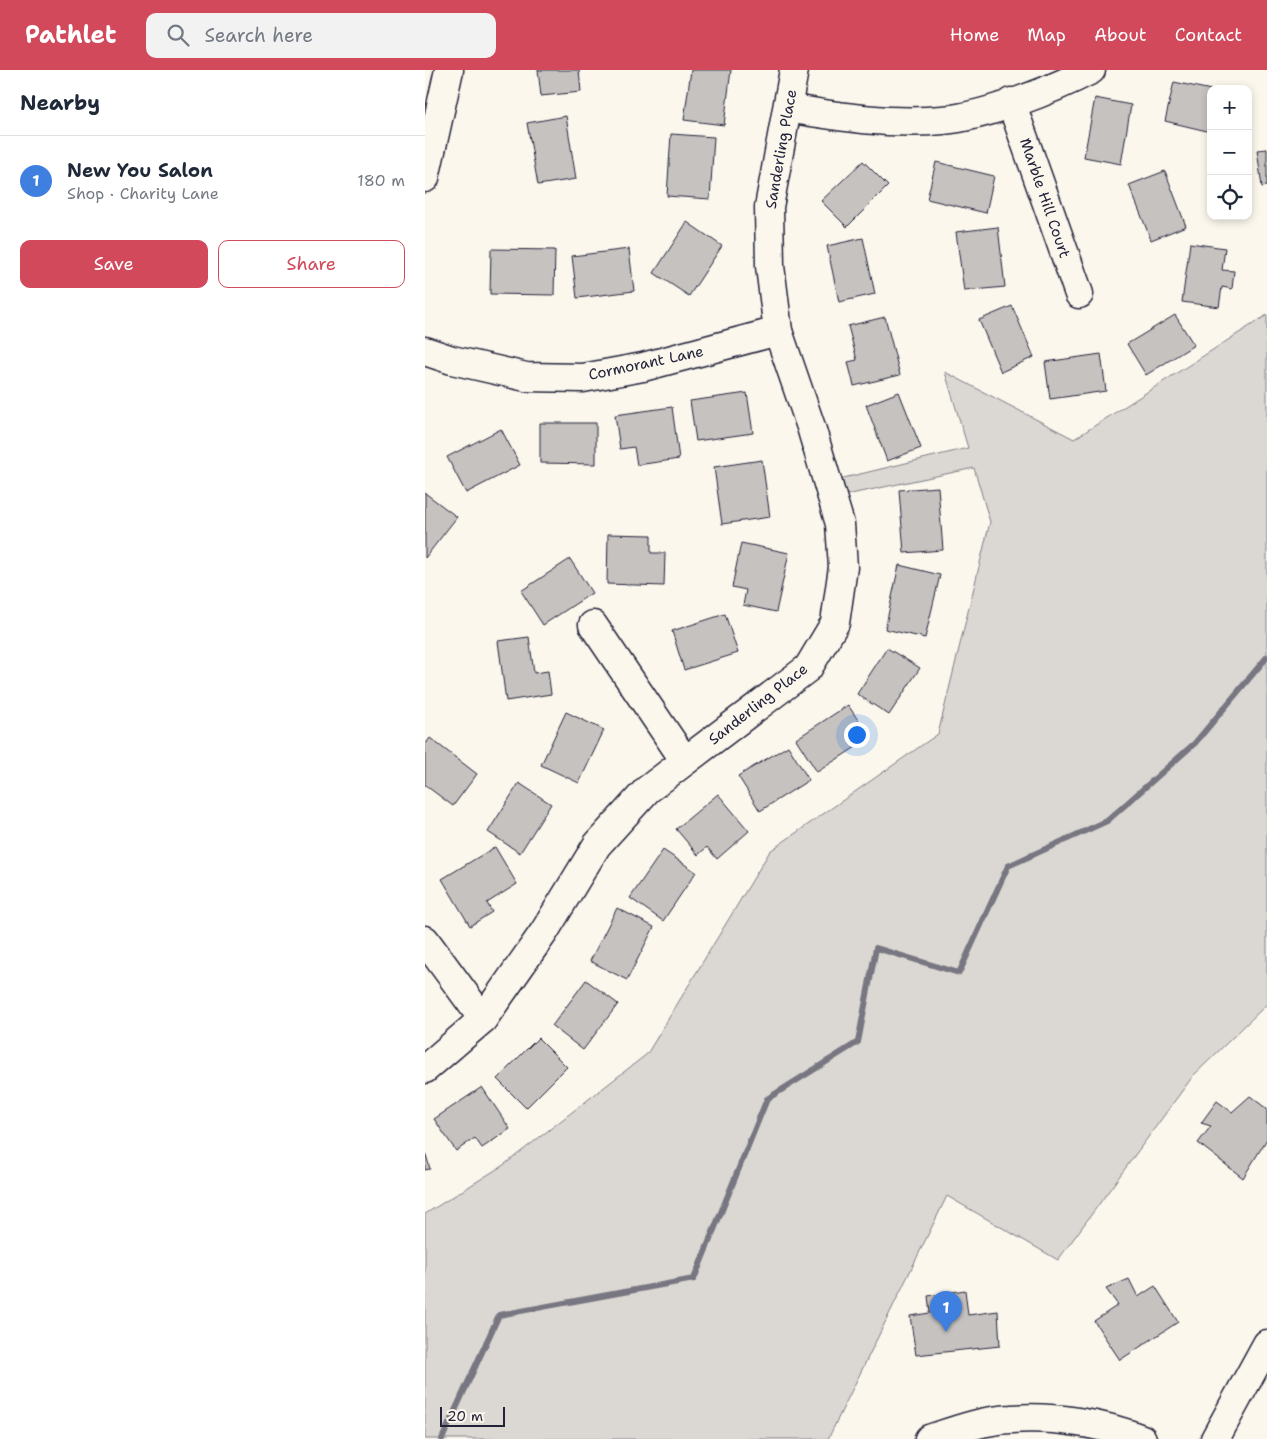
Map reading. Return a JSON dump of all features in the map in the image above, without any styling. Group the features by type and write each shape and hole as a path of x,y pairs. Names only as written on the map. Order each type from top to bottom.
{"street":[{"path":"425,178 449,70"},
{"name":"Sanderling Place","path":"425,1069 483,1019 544,932 597,845 647,790 808,668 835,623 843,567 840,524 811,427 778,331 770,266 769,207 794,70"},
{"path":"788,108 834,116 892,122 945,120 978,114 1060,86 1091,70"},
{"name":"Marble Hill Court","path":"1011,102 1079,294"},
{"name":"Cormorant Lane","path":"425,350 452,360 525,377 583,378 643,367 778,331"},
{"path":"593,625 685,761"},
{"path":"425,940 483,1019"},
{"path":"1215,1439 1267,1344"},
{"path":"929,1439 965,1427 1010,1418 1052,1419 1122,1431 1142,1439"}],"shaded area":[{"path":"1267,315 1267,1004 1193,1076 1058,1260 947,1196 828,1439 425,1439 425,1214 505,1164 647,1054 770,851 938,734 990,522 974,468 832,498 827,482 968,448 945,372 1074,439"}],"building":[{"path":"538,70 579,70 581,92 541,96"},
{"path":"691,70 731,70 724,125 684,120"},
{"path":"1174,82 1207,89 1207,131 1165,121"},
{"path":"1095,98 1131,105 1121,164 1084,157"},
{"path":"566,116 576,179 538,185 527,123"},
{"path":"671,134 714,137 710,199 667,196"},
{"path":"1267,149 1267,186 1262,187 1257,150"},
{"path":"863,161 888,186 847,227 821,201"},
{"path":"936,162 994,176 986,213 927,199"},
{"path":"1165,171 1186,226 1151,240 1129,185"},
{"path":"687,222 722,246 689,296 654,273"},
{"path":"998,227 1005,287 964,291 956,232"},
{"path":"863,238 875,294 839,302 827,246"},
{"path":"1190,243 1225,248 1222,270 1234,271 1232,289 1222,287 1219,307 1182,302"},
{"path":"491,249 555,250 554,295 490,294"},
{"path":"629,249 634,291 577,298 572,256"},
{"path":"1012,306 1034,357 1001,372 979,320"},
{"path":"1175,315 1194,345 1146,375 1127,344"},
{"path":"885,317 900,375 854,386 848,362 857,360 848,326"},
{"path":"1101,354 1106,391 1050,399 1045,362"},
{"path":"899,392 921,448 887,461 866,405"},
{"path":"747,393 753,433 696,441 690,401"},
{"path":"672,407 679,459 637,465 634,447 620,449 615,415"},
{"path":"540,423 596,423 596,464 540,463"},
{"path":"501,429 520,465 466,493 447,457"},
{"path":"762,460 770,517 722,524 714,467"},
{"path":"938,487 943,550 904,553 899,490"},
{"path":"425,493 457,517 425,558"},
{"path":"608,534 651,535 651,553 665,553 664,586 607,584"},
{"path":"741,543 789,553 776,612 743,605 746,590 732,587"},
{"path":"570,559 592,593 543,625 521,591"},
{"path":"899,565 940,575 925,638 885,629"},
{"path":"725,614 738,653 684,670 672,631"},
{"path":"529,637 534,673 548,671 551,694 506,701 498,641"},
{"path":"887,648 920,668 889,715 857,694"},
{"path":"848,705 870,738 817,772 796,739"},
{"path":"566,712 604,730 579,783 541,765"},
{"path":"430,738 477,774 453,806 425,785 425,745"},
{"path":"788,746 809,780 760,811 738,776"},
{"path":"519,783 551,804 520,853 488,832"},
{"path":"718,794 749,831 717,859 707,847 698,855 676,829"},
{"path":"495,847 517,884 487,903 492,912 470,926 442,879"},
{"path":"663,850 696,872 663,921 630,898"},
{"path":"617,908 654,927 627,980 590,961"},
{"path":"586,980 618,1004 583,1050 552,1026"},
{"path":"538,1038 567,1067 526,1108 497,1079"},
{"path":"482,1087 510,1129 482,1148 475,1138 456,1151 434,1119"},
{"path":"1250,1096 1267,1109 1267,1139 1243,1178 1198,1143 1211,1126 1201,1123 1217,1101 1232,1112"},
{"path":"425,1151 430,1169 425,1170"},
{"path":"1129,1279 1138,1297 1155,1286 1178,1322 1120,1360 1094,1321 1118,1305 1106,1289"},
{"path":"965,1290 968,1315 998,1311 1000,1346 916,1355 910,1316 930,1313 928,1296"}],"waterway":[{"path":"442,1439 499,1315 694,1279 767,1099 858,1042 876,948 959,973 1008,866 1107,821 1195,743 1267,657"}],"place":[{"name":"New You Salon","path":"946,1332"}]}
